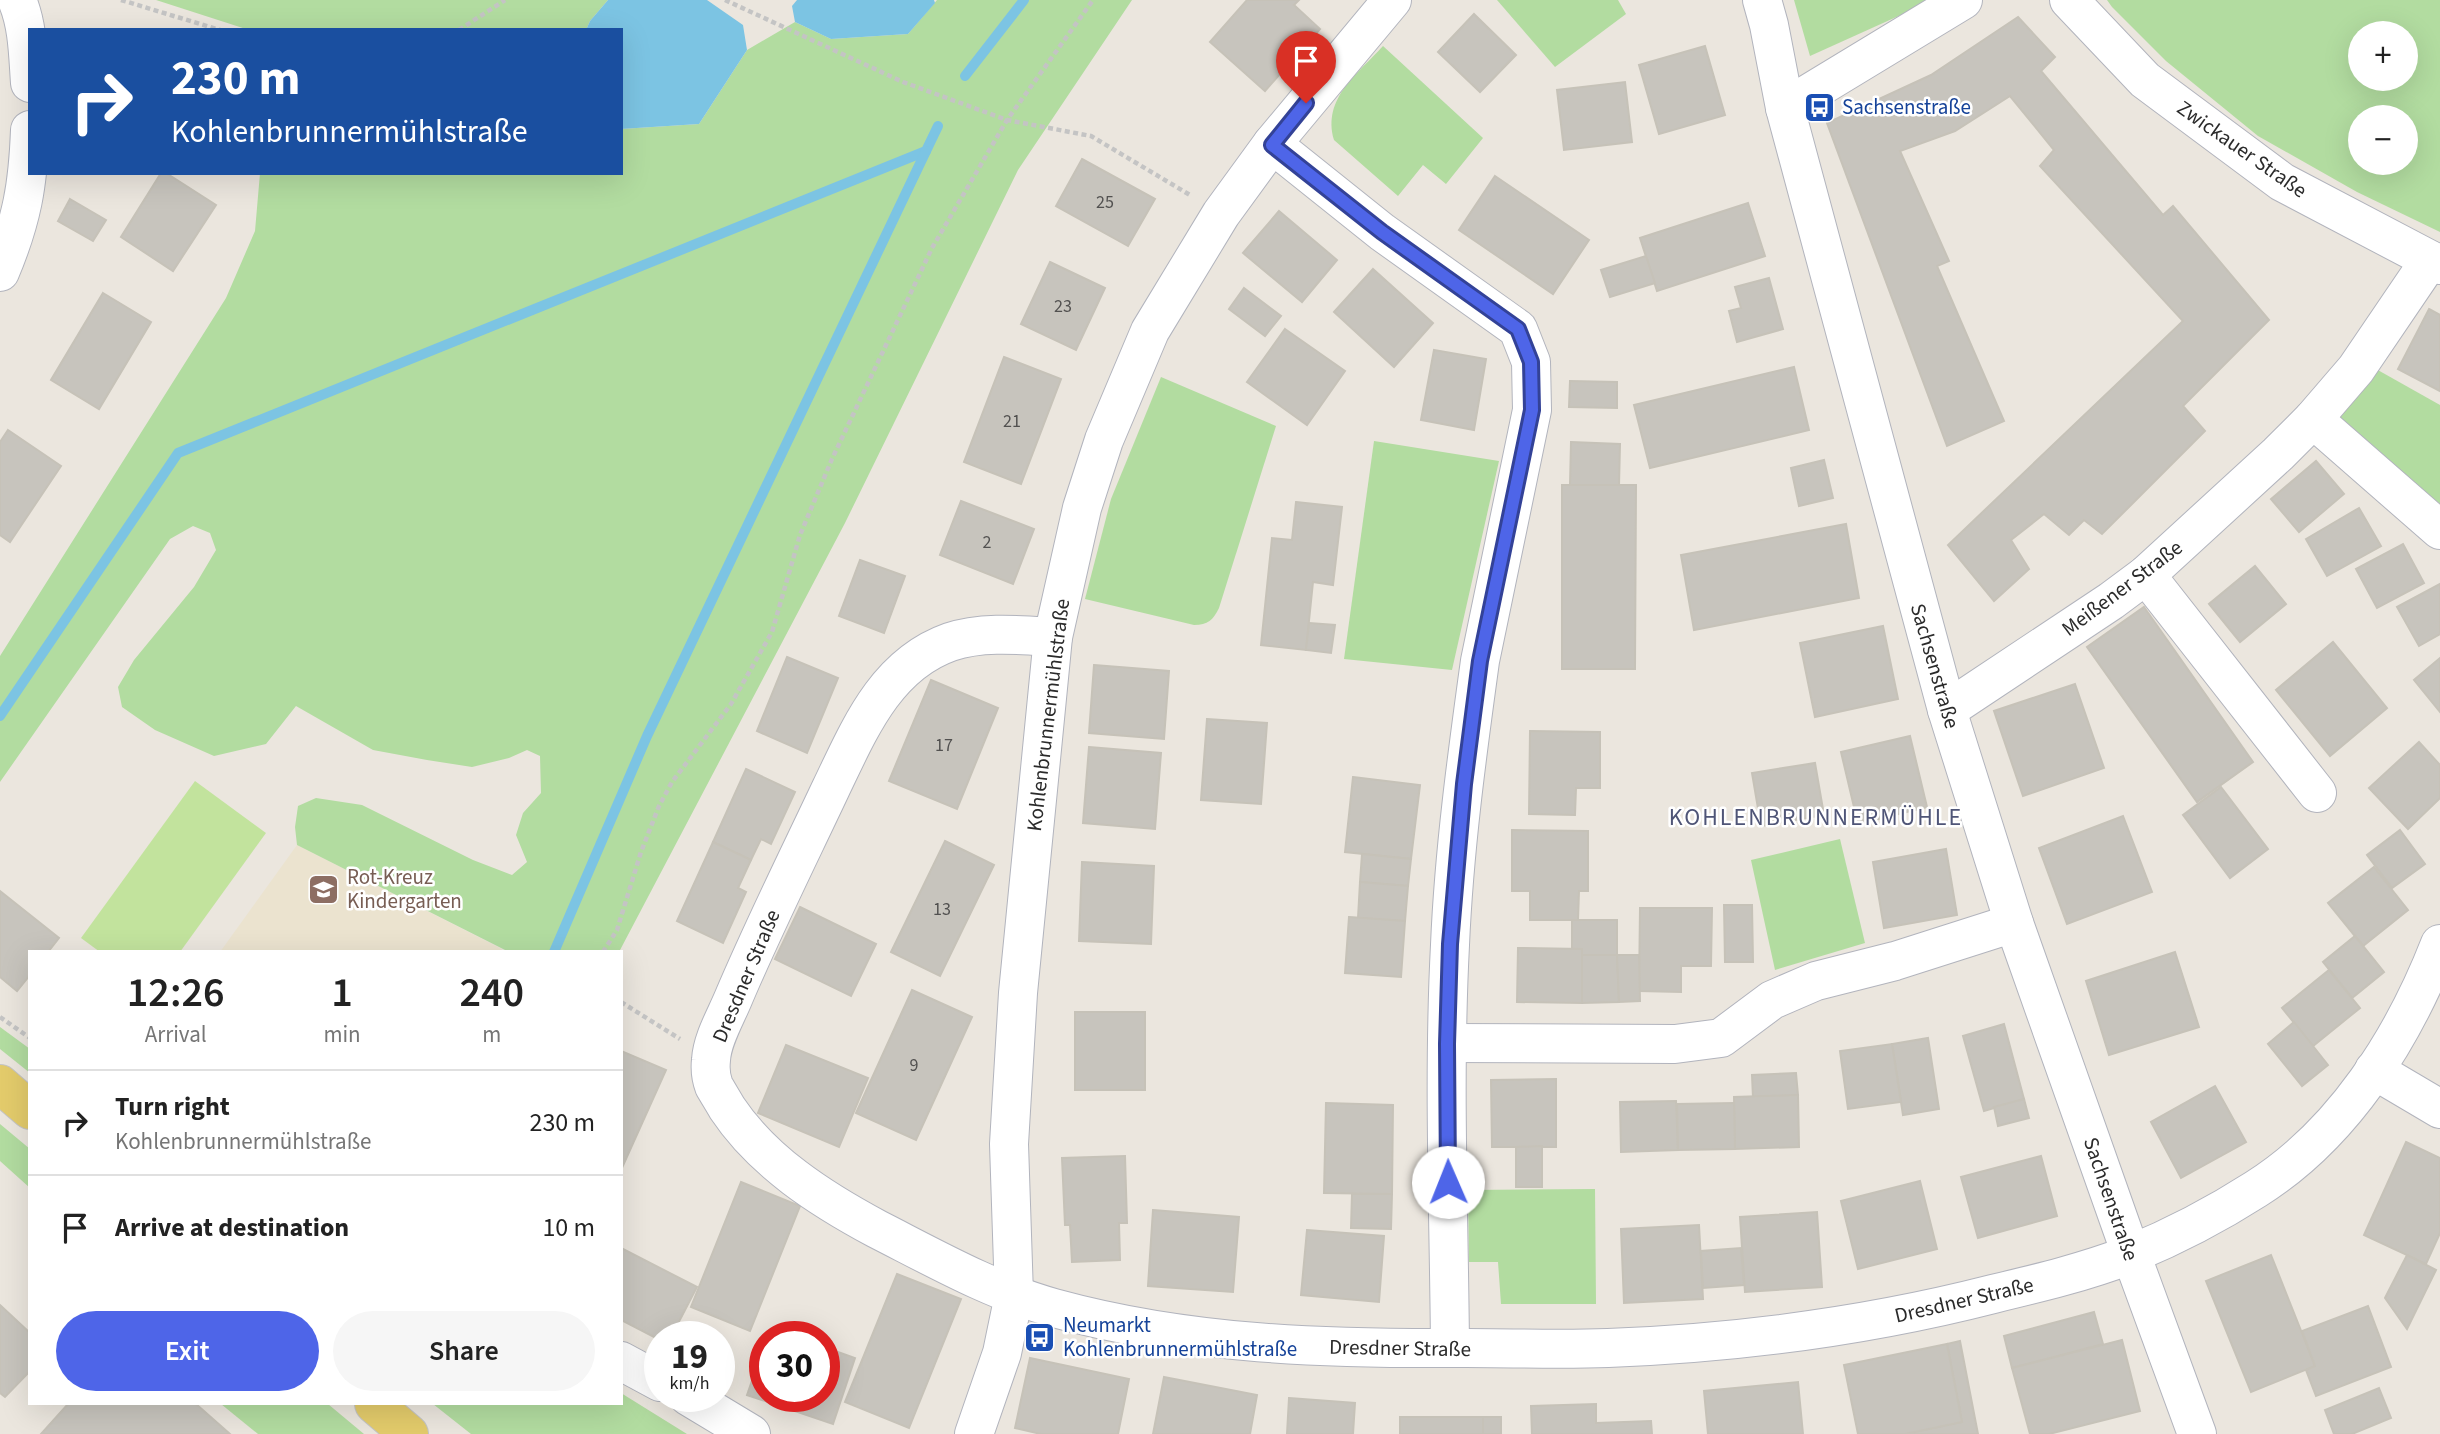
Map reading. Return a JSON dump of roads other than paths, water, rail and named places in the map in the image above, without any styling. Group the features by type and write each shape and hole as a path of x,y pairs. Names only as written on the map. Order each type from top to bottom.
{"main road":[{"path":"0,1084 28,1108"},
{"path":"375,1405 409,1434"}],"street":[{"path":"17,0 23,15 28,56"},
{"name":"Kohlenbrunnermühlstraße","path":"974,1434 1002,1353 1014,1295 1010,1144 1018,993 1053,637 1082,508 1104,440 1150,331 1221,214 1272,145 1392,0"},
{"name":"Sachsenstraße","path":"1762,0 1784,108 1947,710 2014,923 2197,1434"},
{"path":"1784,108 1963,0"},
{"name":"Zwickauer Straße","path":"2069,0 2145,80 2282,182 2435,262"},
{"path":"1272,145 1382,232 1518,329 1531,362 1532,410 1480,661 1464,784 1450,944 1447,1044 1450,1348"},
{"path":"0,272 20,219 28,175"},
{"name":"Meißener Straße","path":"1947,710 2146,575 2278,454 2313,419 2356,369 2435,262"},
{"path":"2313,419 2440,530"},
{"path":"2146,575 2317,793"},
{"name":"Dresdner Straße","path":"1053,637 988,636 954,640 916,659 885,688 858,732 742,977 711,1059 714,1087 734,1118 761,1149 794,1177 854,1216 944,1263 1014,1295 1051,1308 1123,1324 1262,1344 1372,1349 1607,1348 1720,1340 1860,1323 1937,1308 2074,1274 2131,1254 2196,1223 2258,1188 2308,1149 2347,1107 2374,1070 2404,1019 2440,944"},
{"path":"1447,1044 1675,1044 1721,1038 1772,1000 1816,981 1895,961 2014,923"},
{"path":"2374,1070 2440,1109"},
{"path":"623,1363 644,1374"},
{"path":"715,1412 751,1434"}],"water":[{"path":"608,0 707,0 743,25 747,50 699,124 623,129 623,28 587,28"},
{"path":"797,0 934,0 935,3 908,34 831,39 795,22 792,6"}],"waterway":[{"path":"965,76 1024,0"},
{"path":"0,716 178,453 926,151 938,126"},
{"path":"555,950 647,736 926,151"}],"place":[{"name":"Sachsenstraße","path":"1819,107"},
{"name":"Rot-Kreuz Kindergarten","path":"324,889"},
{"name":"Neumarkt Kohlenbrunnermühlstraße","path":"1040,1337"}],"district":[{"name":"KOHLENBRUNNERMÜHLE","path":"1816,817"}]}
